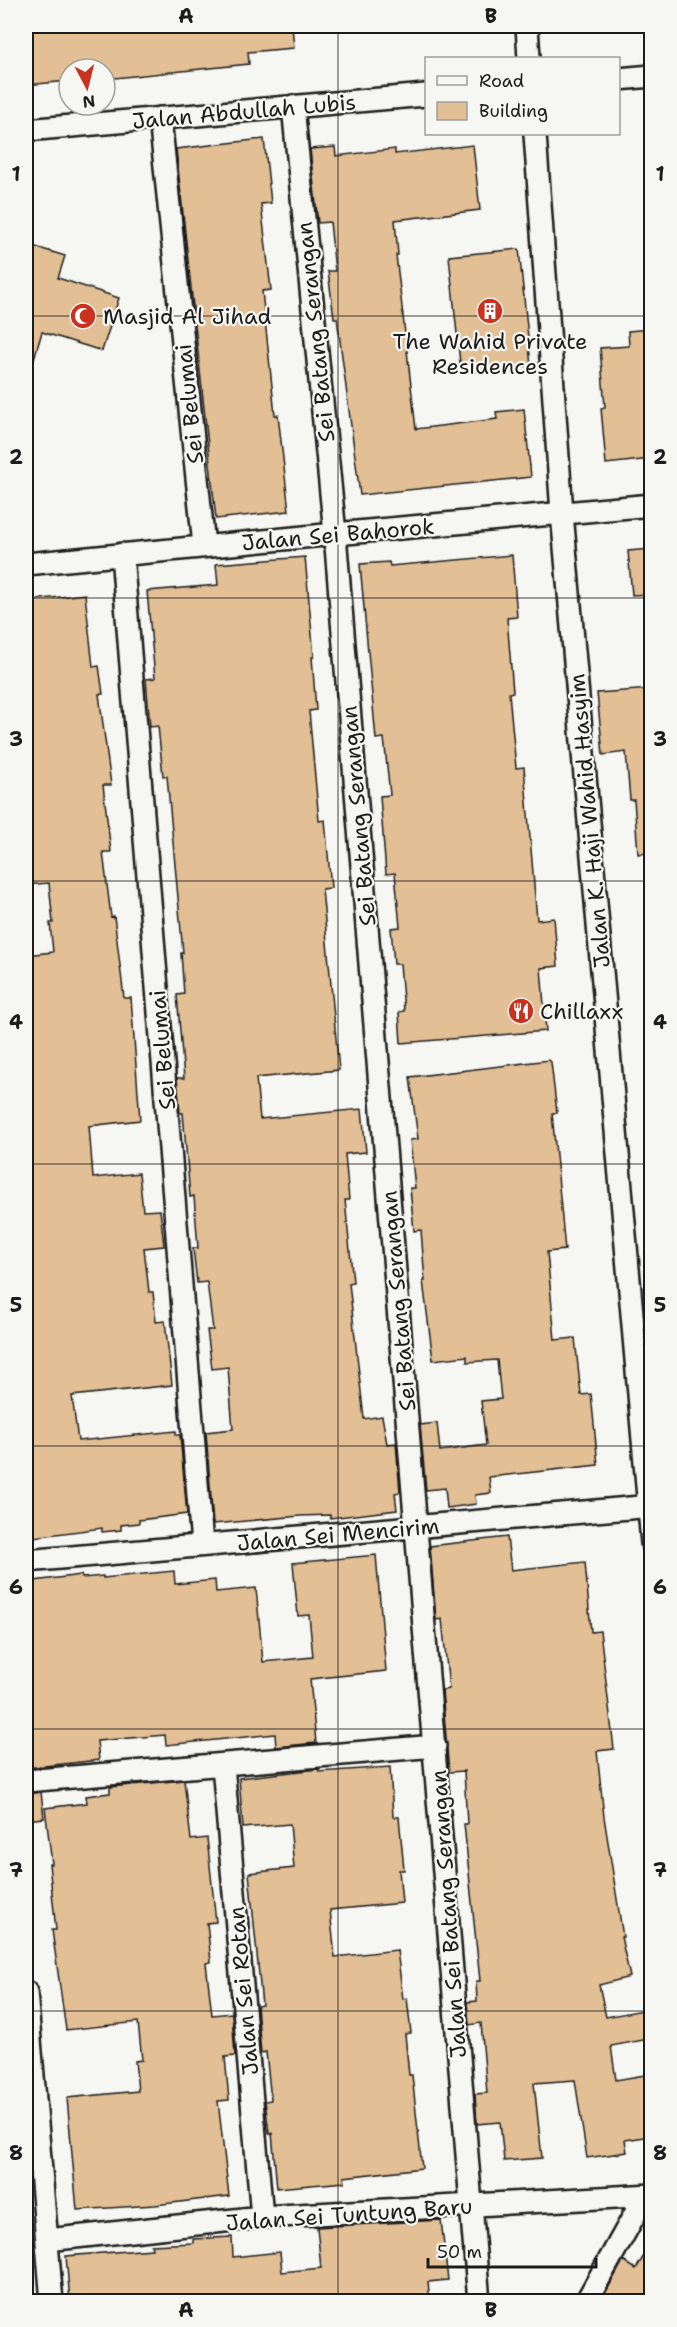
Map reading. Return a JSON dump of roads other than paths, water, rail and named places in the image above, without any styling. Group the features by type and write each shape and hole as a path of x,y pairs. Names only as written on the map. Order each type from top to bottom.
{"street":[{"path":"526,26 529,57"},
{"path":"620,79 651,76"},
{"name":"Jalan Abdullah Lubis","path":"26,130 425,95"},
{"name":"Sei Batang Serangan","path":"293,106 335,534 417,1527"},
{"name":"Sei Belumai","path":"160,118 204,546"},
{"name":"Jalan K. Haji Wahid Hasyim","path":"535,135 562,513 650,1507 651,1543"},
{"name":"Jalan Sei Bahorok","path":"26,564 651,505"},
{"name":"Sei Belumai","path":"122,554 202,1545"},
{"name":"Jalan Sei Mencirim","path":"26,1562 650,1507"},
{"name":"Jalan Sei Batang Serangan","path":"417,1527 479,2301"},
{"path":"26,1781 435,1746"},
{"name":"Jalan Sei Rotan","path":"224,1765 262,2217"},
{"path":"26,1992 52,2301"},
{"path":"586,2301 648,2195"},
{"name":"Jalan Sei Tuntung Baru","path":"46,2240 262,2217 648,2195"}],"place":[{"name":"The Wahid Private Residences","path":"490,311"},
{"name":"Masjid Al Jihad","path":"83,316"},
{"name":"Chillaxx","path":"521,1011"}]}
